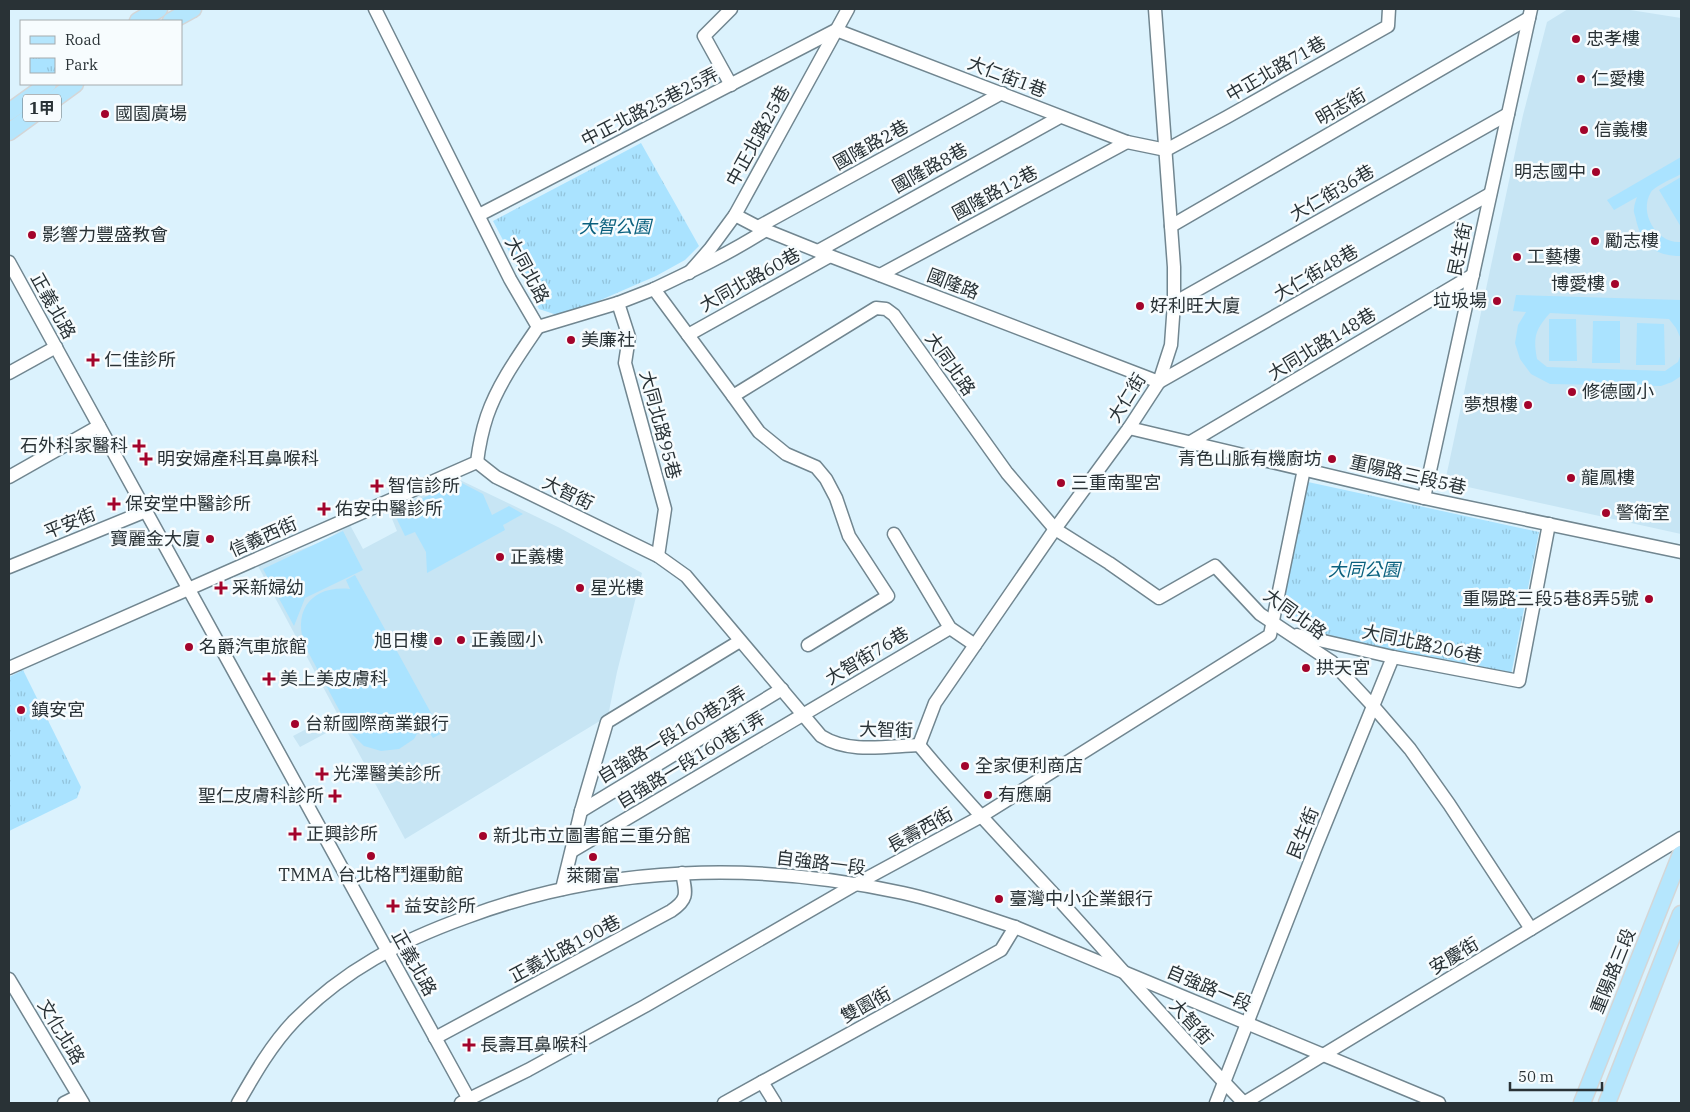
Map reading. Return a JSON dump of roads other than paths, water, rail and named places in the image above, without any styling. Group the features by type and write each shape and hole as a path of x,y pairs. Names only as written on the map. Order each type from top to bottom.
{"main road":[{"path":"140,20 159,9"},
{"path":"173,20 193,9"},
{"name":"1甲","path":"9,112 47,85"},
{"name":"1甲","path":"9,132 74,85"},
{"name":"重陽路三段","path":"1582,1103 1681,854"},
{"path":"1607,1103 1681,914"}],"street":[{"name":"大同北路","path":"375,9 510,278 538,327 618,303 689,273"},
{"path":"731,9 704,36 731,85"},
{"name":"中正北路25巷","path":"689,273 710,249 735,215 848,9"},
{"name":"大仁街","path":"919,745 935,703 1055,529 1129,428 1159,382 1171,345 1174,303 1171,226 1155,9"},
{"name":"中正北路71巷","path":"1166,150 1388,26 1389,9"},
{"name":"民生街","path":"1424,498 1530,13"},
{"name":"明志街","path":"1171,226 1530,13"},
{"name":"中正北路25巷25弄","path":"479,215 836,30"},
{"name":"大仁街1巷","path":"836,30 1127,142 1166,150"},
{"name":"國隆路2巷","path":"689,273 742,245 762,228 1002,93"},
{"name":"大仁街36巷","path":"1174,303 1508,114"},
{"name":"國隆路8巷","path":"818,251 1060,116"},
{"name":"國隆路12巷","path":"880,275 1127,142"},
{"name":"大仁街48巷","path":"1159,382 1490,194"},
{"name":"國隆路","path":"735,215 830,256 1159,382"},
{"name":"大同北路60巷","path":"688,335 830,256"},
{"name":"正義北路","path":"9,262 388,951 467,1102"},
{"name":"大同北路148巷","path":"1189,443 1473,275"},
{"path":"654,289 759,432 786,454 816,467 826,479 836,498 849,536 888,596 808,645"},
{"name":"大同北路95巷","path":"618,303 629,337 626,363 665,509 658,556"},
{"name":"大同北路","path":"733,396 876,308 886,309 894,315 1007,473 1055,529 1109,563 1159,598 1215,566 1260,614 1332,662 1374,706 1410,749 1449,804 1531,929"},
{"path":"477,462 481,436 496,394 513,364 538,327"},
{"path":"9,373 56,347"},
{"path":"9,477 99,426"},
{"name":"重陽路三段5巷","path":"1129,428 1424,498 1681,552"},
{"name":"大智街","path":"477,462 496,477 658,556 686,576 821,736 830,742 844,746 859,747 919,745 980,817 1244,1103"},
{"name":"信義西街","path":"9,668 477,462"},
{"path":"1272,623 1304,469"},
{"name":"平安街","path":"9,567 146,511"},
{"name":"大同北路206巷","path":"1288,633 1393,657 1519,681 1549,524"},
{"path":"894,534 950,628 975,645"},
{"name":"長壽西街","path":"467,1102 636,1010 856,884 980,817 1270,635 1272,623"},
{"name":"大智街76巷","path":"803,714 950,628"},
{"path":"562,888 581,811 607,722 740,641"},
{"name":"民生街","path":"1216,1103 1308,867 1393,657"},
{"name":"自強路一段160巷2弄","path":"581,811 782,689"},
{"name":"自強路一段160巷1弄","path":"572,851 803,714"},
{"name":"安慶街","path":"1244,1103 1681,838"},
{"name":"自強路一段","path":"238,1103 277,1040 293,1022 330,988 356,968 388,951 448,924 527,897 562,888 618,878 682,873 757,873 815,878 903,893 954,906 1015,928 1121,971 1439,1103"},
{"name":"正義北路190巷","path":"435,1038 671,911 685,897 682,873"},
{"name":"雙園街","path":"724,1103 1001,950 1015,928"},
{"name":"文化北路","path":"9,979 80,1099"},
{"path":"762,1082 775,1103"},
{"path":"64,1103 80,1099"}],"place":[{"name":"忠孝樓","path":"1576,39"},
{"name":"仁愛樓","path":"1581,79"},
{"name":"國園廣場","path":"105,114"},
{"name":"信義樓","path":"1584,130"},
{"name":"明志國中","path":"1596,172"},
{"name":"影響力豐盛教會","path":"32,235"},
{"name":"勵志樓","path":"1595,241"},
{"name":"工藝樓","path":"1517,257"},
{"name":"博愛樓","path":"1615,284"},
{"name":"垃圾場","path":"1497,301"},
{"name":"好利旺大廈","path":"1140,306"},
{"name":"美廉社","path":"571,340"},
{"name":"仁佳診所","path":"93,360"},
{"name":"修德國小","path":"1572,392"},
{"name":"夢想樓","path":"1528,405"},
{"name":"石外科家醫科","path":"139,446"},
{"name":"明安婦產科耳鼻喉科","path":"146,459"},
{"name":"青色山脈有機廚坊","path":"1332,459"},
{"name":"龍鳳樓","path":"1571,478"},
{"name":"三重南聖宮","path":"1061,483"},
{"name":"智信診所","path":"377,486"},
{"name":"保安堂中醫診所","path":"114,504"},
{"name":"佑安中醫診所","path":"324,509"},
{"name":"警衛室","path":"1606,513"},
{"name":"寶麗金大廈","path":"210,539"},
{"name":"正義樓","path":"500,557"},
{"name":"采新婦幼","path":"221,588"},
{"name":"星光樓","path":"580,588"},
{"name":"重陽路三段5巷8弄5號","path":"1649,599"},
{"name":"正義國小","path":"461,640"},
{"name":"旭日樓","path":"438,641"},
{"name":"名爵汽車旅館","path":"189,647"},
{"name":"拱天宮","path":"1306,668"},
{"name":"美上美皮膚科","path":"269,679"},
{"name":"鎮安宮","path":"21,710"},
{"name":"台新國際商業銀行","path":"295,724"},
{"name":"全家便利商店","path":"965,766"},
{"name":"光澤醫美診所","path":"322,774"},
{"name":"有應廟","path":"988,795"},
{"name":"聖仁皮膚科診所","path":"335,796"},
{"name":"正興診所","path":"295,834"},
{"name":"新北市立圖書館三重分館","path":"483,836"},
{"name":"TMMA 台北格鬥運動館","path":"371,856"},
{"name":"萊爾富","path":"593,857"},
{"name":"臺灣中小企業銀行","path":"999,899"},
{"name":"益安診所","path":"393,906"},
{"name":"長壽耳鼻喉科","path":"469,1045"}],"park label":[{"name":"大智公園","path":"615,227"},
{"name":"大同公園","path":"1364,570"}]}
